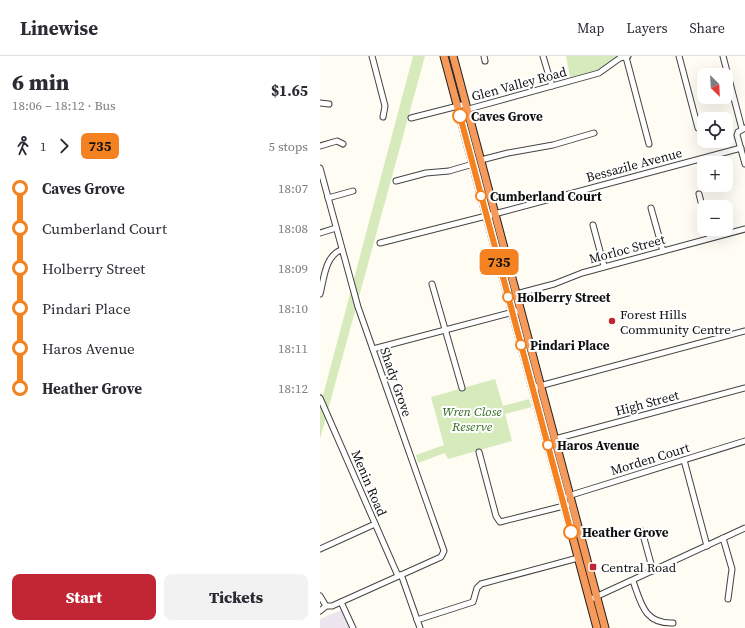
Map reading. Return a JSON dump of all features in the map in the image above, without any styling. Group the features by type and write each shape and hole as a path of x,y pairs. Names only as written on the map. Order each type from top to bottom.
{"highway":[{"path":"444,56 596,628"},
{"path":"453,56 605,628"}],"street":[{"path":"372,56 386,106 383,117"},
{"path":"543,56 552,86"},
{"path":"627,56 650,144"},
{"name":"Glen Valley Road","path":"458,109 599,73 620,58 627,56"},
{"path":"680,56 697,124"},
{"path":"723,56 742,130 737,135 745,164"},
{"path":"320,103 324,102 329,104"},
{"path":"411,118 458,109"},
{"path":"481,160 508,153 553,145 594,133"},
{"path":"320,146 337,141 342,144"},
{"name":"Bessazile Avenue","path":"380,243 486,215 495,214 741,148"},
{"path":"396,181 426,173 448,171 472,164"},
{"name":"Shady Grove","path":"320,171 341,250 444,551 441,557 332,606 326,606"},
{"path":"328,198 353,191"},
{"path":"699,194 700,200"},
{"path":"651,208 663,251"},
{"path":"593,225 604,266"},
{"path":"320,233 336,228"},
{"name":"Morloc Street","path":"516,294 554,284 604,266 745,229"},
{"path":"320,294 329,260 337,251 341,250"},
{"path":"432,284 444,330 449,339 462,388"},
{"path":"374,350 520,310"},
{"path":"532,388 745,331"},
{"name":"High Street","path":"555,439 745,388"},
{"name":"Menin Road","path":"320,398 375,524 399,576 402,577 420,628"},
{"name":"Morden Court","path":"563,502 570,496 745,441"},
{"path":"479,452 496,516 500,522 563,502 572,504"},
{"path":"684,460 707,546"},
{"path":"320,548 375,524"},
{"path":"589,600 597,598 745,528"},
{"path":"642,531 653,571"},
{"path":"723,538 732,569 728,599"},
{"path":"418,620 473,602 477,588 481,584 578,558"},
{"path":"633,581 640,602 648,615 663,623 673,623"},
{"path":"320,596 326,606 320,611"},
{"path":"341,602 353,628"}],"shaded area":[{"path":"344,609 353,628 320,628 320,619"}],"green space":[{"path":"413,56 425,56 320,439 320,407"},
{"path":"566,56 616,56 597,70 570,77"},
{"name":"Wren Close Reserve","path":"495,379 503,406 529,399 532,407 505,414 512,441 448,459 445,453 418,463 416,455 444,445 431,397"}],"bus line":[{"name":"735","path":"460,116 571,532"}],"place":[{"name":"Caves Grove","path":"460,116"},
{"name":"Cumberland Court","path":"481,196"},
{"name":"Holberry Street","path":"508,297"},
{"name":"Forest Hills Community Centre","path":"612,321"},
{"name":"Pindari Place","path":"521,345"},
{"name":"Haros Avenue","path":"548,445"},
{"name":"Heather Grove","path":"571,532"},
{"name":"Central Road","path":"593,567"}]}
